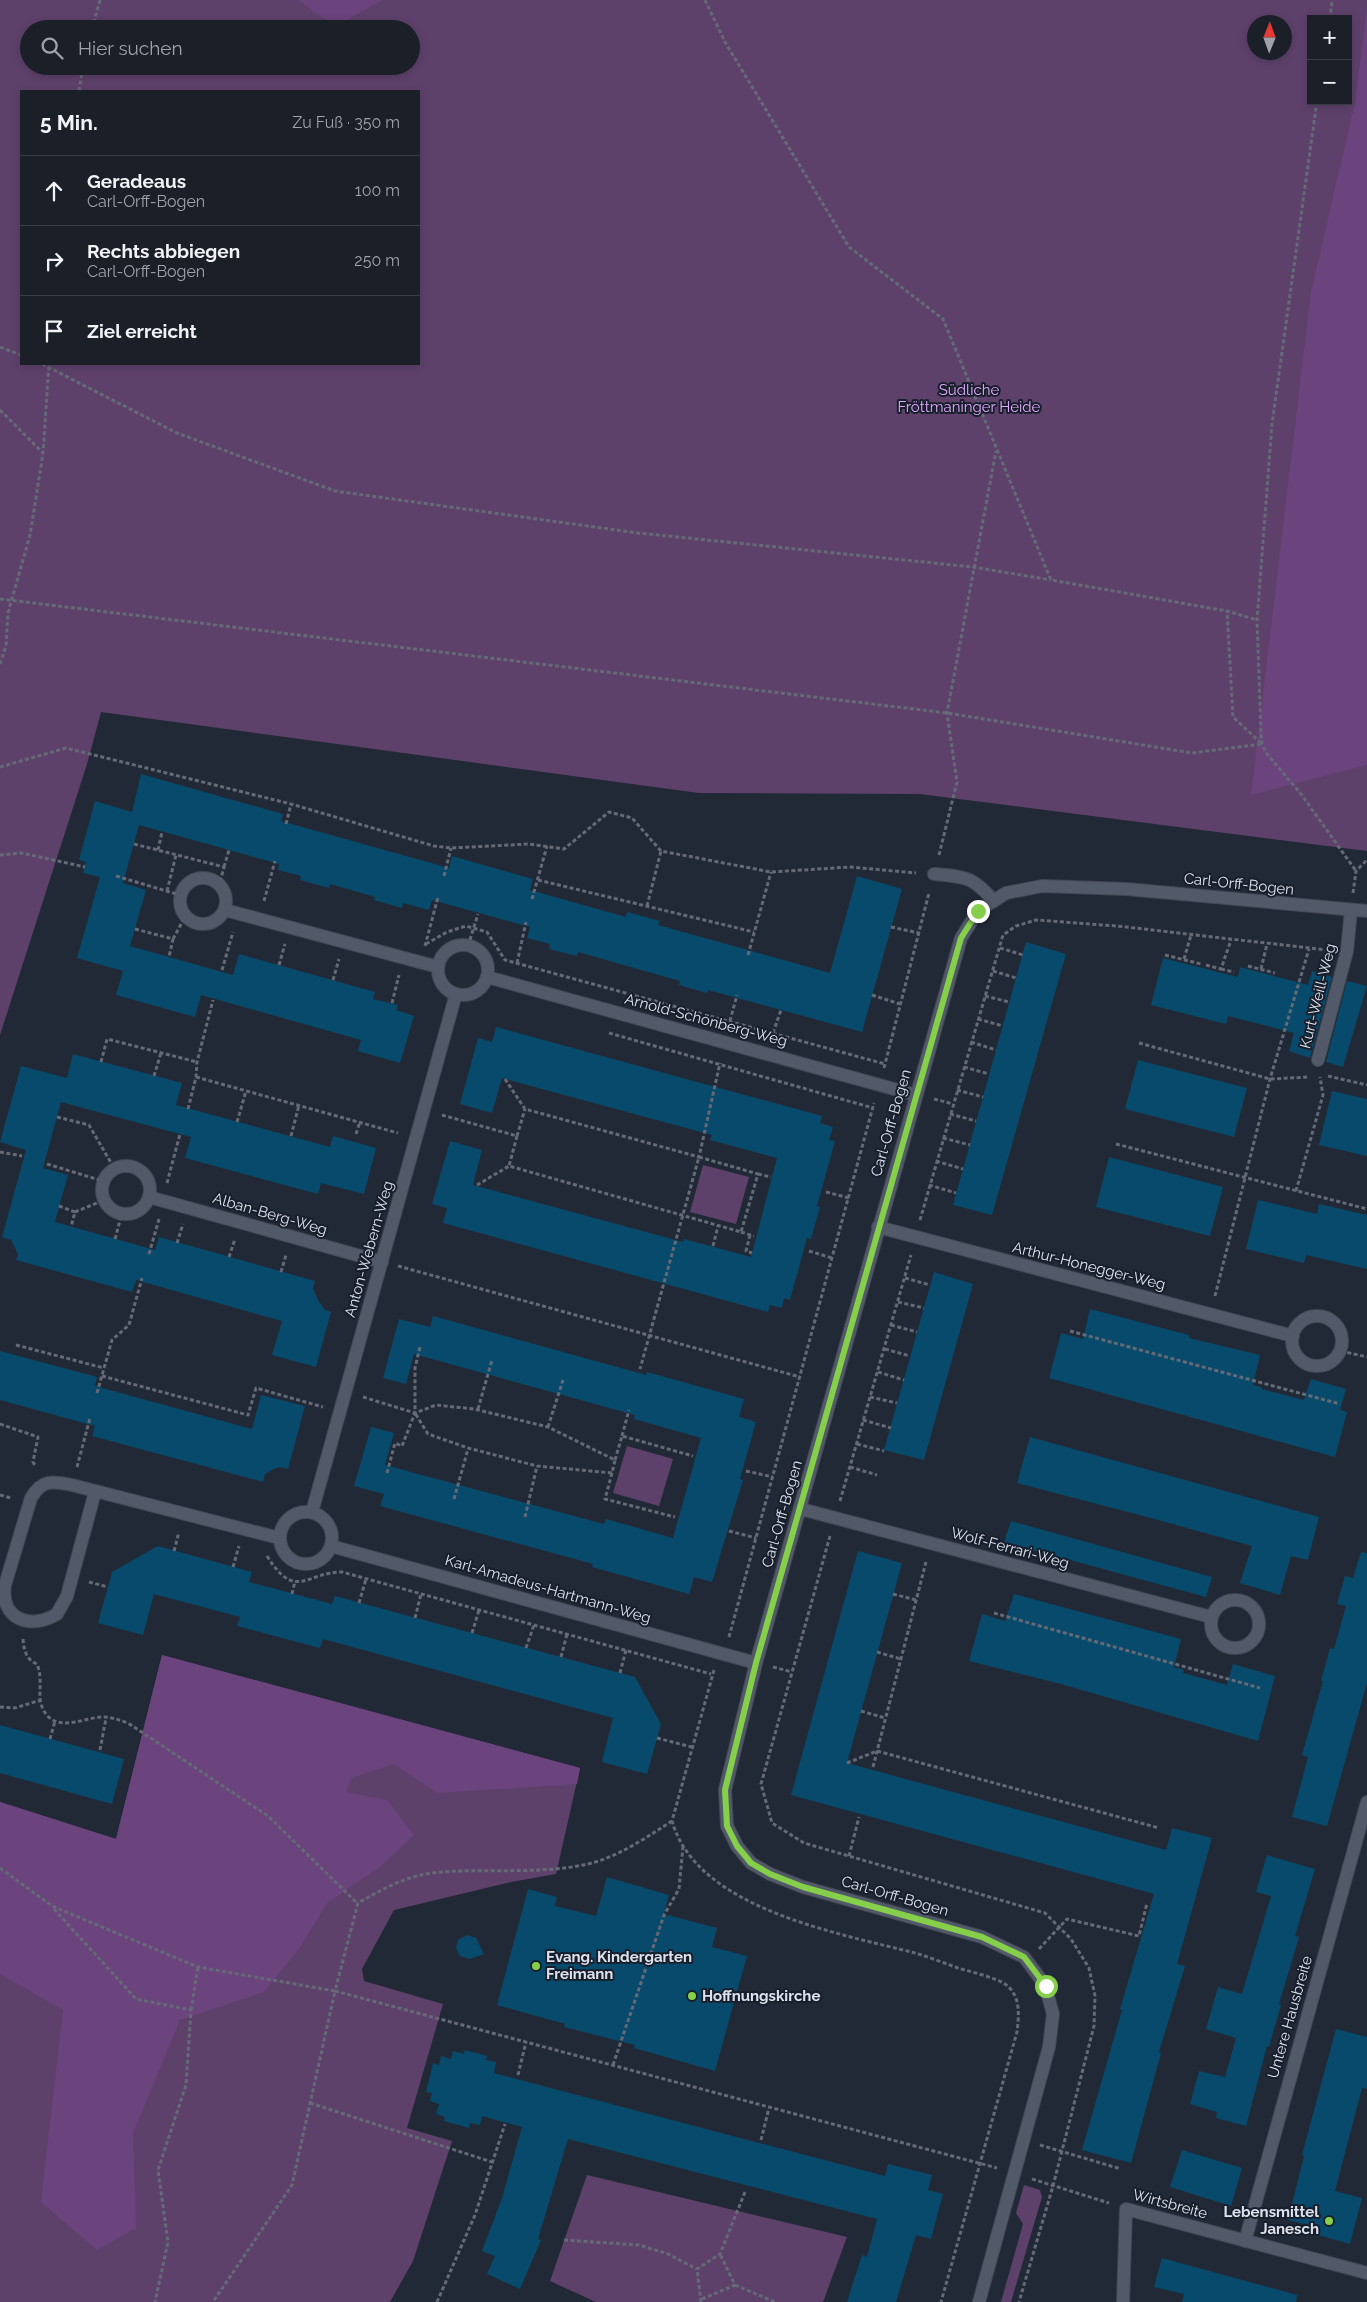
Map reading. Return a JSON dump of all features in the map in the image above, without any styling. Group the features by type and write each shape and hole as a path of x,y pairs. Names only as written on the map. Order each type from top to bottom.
{"street":[{"path":"934,874 966,877 984,888 994,901"},
{"path":"195,879 210,880 219,886 225,895 225,910 214,922 199,925 185,917 181,911 180,895 183,889 195,879"},
{"name":"Carl-Orff-Bogen","path":"978,2302 1049,2047 1053,2014 1046,1986 1024,1957 982,1937 803,1887 751,1863 737,1846 727,1826 725,1790 756,1663 961,938 978,911 1006,893 1042,886 1126,889 1367,911"},
{"path":"225,910 438,968"},
{"name":"Kurt-Weill-Weg","path":"1318,1060 1347,951 1351,910"},
{"path":"468,946 482,954 486,961 487,977 478,990 464,995 456,994 443,984 438,968 441,960 452,948 468,946"},
{"name":"Arnold-Schönberg-Weg","path":"487,977 916,1095"},
{"name":"Anton-Webern-Weg","path":"312,1512 456,994"},
{"path":"122,1166 138,1169 148,1181 149,1197 140,1210 133,1213 122,1213 111,1209 104,1200 103,1181 114,1168 122,1166"},
{"name":"Alban-Berg-Weg","path":"149,1197 382,1262"},
{"name":"Arthur-Honegger-Weg","path":"878,1227 1292,1336"},
{"path":"1316,1316 1325,1318 1332,1321 1342,1334 1341,1351 1330,1363 1323,1366 1306,1364 1295,1353 1292,1336 1301,1322 1316,1316"},
{"path":"95,1492 67,1596 57,1614 49,1619 37,1622 23,1620 14,1616 6,1608 2,1598 32,1498 37,1488 45,1482 55,1481 72,1485 279,1538"},
{"name":"Wolf-Ferrari-Weg","path":"801,1509 1211,1617"},
{"path":"312,1512 326,1521 331,1529 331,1546 322,1559 306,1564 298,1564 284,1554 279,1538 280,1530 289,1517 296,1513 312,1512"},
{"name":"Karl-Amadeus-Hartmann-Weg","path":"331,1546 756,1663"},
{"name":"Untere Hausbreite","path":"1245,2241 1367,1802"},
{"path":"1123,2302 1126,2209"},
{"name":"Wirtsbreite","path":"1126,2209 1367,2274"}],"path":[{"path":"94,20 100,0"},
{"path":"705,0 725,42 849,247 942,319 996,451 1052,580"},
{"path":"1330,15 1332,0"},
{"path":"79,90 82,75"},
{"path":"1262,744 1257,620 1272,424 1316,105"},
{"path":"0,347 20,355"},
{"path":"0,664 6,646 11,601 30,535 44,453 49,365 177,432 335,491 638,533 973,567 1227,611 1257,620"},
{"path":"0,410 44,453"},
{"name":"Carl-Orff-Bogen","path":"672,1820 711,1674 724,1655 773,1477 885,1064 957,782 948,713 973,567 996,451"},
{"path":"0,599 948,713 1192,753 1262,744"},
{"path":"1227,611 1233,717 1262,744 1267,754 1301,794 1356,871"},
{"path":"0,767 66,748 291,804 434,846 451,848 529,844 564,850 609,812 632,818 661,851 771,872 850,867 934,874"},
{"path":"286,824 291,804"},
{"path":"158,850 162,832"},
{"path":"134,844 224,867"},
{"path":"532,899 547,846"},
{"path":"444,876 451,848"},
{"path":"219,886 229,850"},
{"path":"647,906 661,851"},
{"path":"0,856 22,854 85,867"},
{"path":"167,891 176,855"},
{"path":"1351,910 1356,871 1367,860"},
{"path":"259,918 275,861"},
{"path":"748,955 771,872"},
{"path":"116,876 180,895"},
{"path":"538,880 754,932"},
{"path":"421,963 438,897"},
{"path":"222,970 238,913"},
{"path":"468,946 478,914"},
{"path":"169,957 173,939 185,917"},
{"path":"1019,2302 1053,2186 1094,2026 1095,1996 1089,1968 1071,1939 1044,1913 804,1843 772,1823 761,1784 835,1518 905,1278 928,1185 1003,935 1016,926 1036,920 1117,926 1309,950 1347,951"},
{"path":"512,984 526,922"},
{"path":"392,1003 404,958 447,932 466,926 487,932 505,960 885,1064"},
{"path":"891,927 919,933"},
{"path":"135,929 173,939"},
{"path":"1184,959 1191,935"},
{"path":"1221,969 1231,940"},
{"path":"1261,969 1267,944"},
{"path":"1000,948 1023,955"},
{"path":"1211,1314 1270,1079 1309,950"},
{"path":"1166,954 1234,972"},
{"path":"1248,966 1275,973"},
{"path":"992,971 1016,978"},
{"path":"640,1369 699,1156 737,994"},
{"path":"872,995 900,1004"},
{"path":"985,996 1009,1002"},
{"path":"188,1108 196,1077 197,1062 214,1000"},
{"path":"773,1033 781,1010"},
{"path":"978,1018 1003,1026"},
{"path":"605,1032 873,1108"},
{"path":"101,1062 107,1039 197,1062"},
{"path":"971,1042 996,1050"},
{"path":"1140,1043 1270,1079 1331,1076 1367,1085"},
{"path":"154,1076 161,1053"},
{"path":"964,1067 990,1074"},
{"path":"196,1077 417,1138"},
{"path":"1296,1190 1323,1095 1320,1077"},
{"path":"505,1079 525,1109 770,1177"},
{"path":"957,1090 983,1097"},
{"path":"237,1122 246,1091"},
{"path":"291,1136 299,1106"},
{"path":"476,1186 509,1166 525,1109"},
{"path":"425,1111 517,1136"},
{"path":"950,1114 976,1121"},
{"path":"57,1117 89,1125 114,1168"},
{"path":"356,1134 360,1122"},
{"path":"943,1138 970,1145"},
{"path":"1116,1144 1367,1209"},
{"path":"0,1152 22,1156"},
{"path":"936,1161 963,1169"},
{"path":"47,1164 103,1181"},
{"path":"509,1166 752,1235 746,1251 752,1253"},
{"path":"741,1232 758,1174"},
{"path":"928,1185 956,1192"},
{"path":"826,1192 848,1198"},
{"path":"59,1206 75,1212 104,1200"},
{"path":"71,1227 75,1212"},
{"path":"115,1239 122,1213"},
{"path":"713,1246 718,1226"},
{"path":"809,1251 832,1258"},
{"path":"382,1262 800,1377"},
{"path":"97,1393 112,1340 128,1325 142,1278"},
{"path":"905,1278 930,1285"},
{"path":"898,1302 924,1308"},
{"path":"891,1326 917,1332"},
{"path":"1070,1331 1340,1404"},
{"path":"16,1345 104,1368"},
{"path":"387,1473 395,1443 402,1446 415,1413 416,1368 420,1347"},
{"path":"884,1348 910,1356"},
{"path":"1341,1351 1367,1357"},
{"path":"478,1410 492,1360"},
{"path":"878,1372 904,1380"},
{"path":"102,1376 248,1415 256,1388 340,1412"},
{"path":"548,1427 563,1380"},
{"path":"346,1392 415,1413 436,1404 478,1410 548,1427 615,1460"},
{"path":"870,1397 897,1403"},
{"path":"629,1410 605,1499 675,1517"},
{"path":"415,1413 428,1434 468,1448 537,1466 612,1473"},
{"path":"72,1485 90,1418"},
{"path":"864,1420 891,1428"},
{"path":"0,1424 38,1437 33,1462 45,1482"},
{"path":"622,1436 693,1456"},
{"path":"857,1444 884,1451"},
{"path":"454,1499 468,1448"},
{"path":"525,1517 537,1466"},
{"path":"850,1467 877,1475"},
{"path":"746,1471 773,1477"},
{"path":"729,1531 756,1538"},
{"path":"261,1534 266,1553 272,1564 282,1575 295,1581 307,1582 330,1572 342,1572 711,1674"},
{"path":"873,1767 931,1544"},
{"path":"359,1603 366,1579"},
{"path":"292,1594 295,1581"},
{"path":"415,1618 421,1594"},
{"path":"893,1594 916,1600"},
{"path":"472,1633 480,1610"},
{"path":"994,1613 1260,1688"},
{"path":"23,1620 24,1649 29,1660 37,1664 42,1675 42,1707 50,1719 74,1723 116,1718 128,1723 268,1816 358,1903"},
{"path":"526,1648 534,1625"},
{"path":"561,1657 567,1634"},
{"path":"620,1673 626,1650"},
{"path":"877,1652 901,1658"},
{"path":"0,1707 15,1708 41,1700"},
{"path":"861,1711 885,1718"},
{"path":"100,1750 106,1718"},
{"path":"50,1739 55,1721"},
{"path":"657,1738 692,1747"},
{"path":"847,1763 877,1750 1159,1828"},
{"path":"849,1856 859,1817"},
{"path":"214,2302 292,2185 335,1991 358,1903 395,1883 430,1874 539,1870 592,1863 633,1846 672,1820 677,1837 698,1864 734,1894 784,1916 841,1936 916,1954 1005,1984 1019,2004 1017,2032 941,2302"},
{"path":"613,2065 664,1915 680,1889 684,1845"},
{"path":"0,1868 52,1906 136,2000 191,2010"},
{"path":"1027,1962 1067,1920 1139,1936 1147,1903"},
{"path":"52,1906 198,1966 335,1991 769,2108 979,2162"},
{"path":"155,2302 168,2242 158,2170 186,2085 191,2010 198,1966"},
{"path":"518,2075 526,2042"},
{"path":"310,2103 492,2162"},
{"path":"761,2140 769,2108"},
{"path":"437,2302 475,2215 504,2124"},
{"path":"1062,2151 1121,2169"},
{"name":"Wirtsbreite","path":"1053,2186 1126,2209"},
{"path":"697,2269 720,2254 745,2192"},
{"path":"564,2240 639,2245 668,2254 697,2269"},
{"path":"720,2254 735,2285 776,2302"},
{"path":"697,2269 702,2301 735,2285"}],"green space":[{"name":"Südliche Fröttmaninger Heide","path":"0,0 1367,0 1367,851 920,794 699,793 101,712 87,764 0,1035"},
{"path":"703,1165 749,1177 736,1224 690,1212"},
{"path":"627,1446 673,1459 659,1506 613,1493"},
{"path":"162,1655 580,1768 556,1874 511,1882 394,1910 362,1969 364,1981 443,2004 407,2128 452,2141 413,2261 390,2302 0,2302 0,1802 116,1839"},
{"path":"587,2175 847,2237 823,2302 596,2302 550,2281"},
{"path":"1024,2185 1040,2190 1042,2197 1011,2302 1001,2302 1023,2224 1016,2213"}],"shaded area":[{"path":"298,0 383,0 346,20 326,20"},
{"path":"1367,8 1367,765 1251,795 1311,292 1355,103"},
{"path":"162,1655 580,1768 577,1784 437,1793 394,1764 351,1778 346,1792 387,1800 414,1835 380,1867 327,1903 301,1946 264,1992 180,2020 133,2133 136,2228 97,2250 41,2202 63,2010 0,1974 0,1802 116,1839"}],"building":[{"path":"141,774 283,814 281,821 449,868 452,856 533,879 530,890 626,917 627,912 660,921 658,925 830,973 857,876 902,889 862,1032 708,990 707,993 679,985 680,981 578,952 577,956 549,949 550,944 527,938 530,927 432,900 429,910 403,903 402,908 374,900 375,897 330,884 329,888 300,880 301,876 278,870 279,864 139,825 123,883 146,890 130,946 233,975 239,954 375,992 373,999 398,1005 396,1010 414,1016 400,1063 358,1051 361,1040 201,995 195,1017 116,995 123,971 77,958 100,877 83,873 86,862 79,860 95,801 132,812"},
{"path":"1026,942 1066,954 992,1215 953,1205"},
{"path":"1163,958 1238,977 1240,967 1308,985 1312,971 1332,977 1310,1058 1289,1051 1294,1033 1228,1016 1226,1024 1151,1005"},
{"path":"1347,981 1367,986 1343,1067 1326,1062"},
{"path":"496,1027 822,1116 820,1123 833,1127 829,1140 835,1141 817,1206 820,1207 811,1239 807,1238 790,1300 784,1298 782,1308 770,1305 768,1312 443,1223 447,1208 432,1204 450,1141 482,1150 473,1185 683,1242 684,1239 751,1257 777,1158 710,1140 712,1135 502,1078 492,1113 460,1104 478,1038 492,1042"},
{"path":"73,1054 182,1083 176,1105 330,1147 333,1136 376,1148 364,1194 321,1183 318,1194 185,1158 191,1137 61,1102 43,1168 68,1175 55,1222 155,1250 159,1237 315,1281 313,1288 318,1300 325,1310 331,1312 316,1367 272,1355 282,1321 136,1280 132,1292 16,1260 18,1254 11,1240 2,1237 26,1150 0,1142 21,1066 67,1078"},
{"path":"1138,1060 1247,1088 1234,1137 1125,1109"},
{"path":"1332,1091 1367,1099 1367,1156 1319,1145"},
{"path":"1109,1157 1223,1187 1210,1236 1096,1207"},
{"path":"1258,1200 1317,1214 1319,1204 1367,1215 1367,1269 1306,1255 1304,1263 1246,1249"},
{"path":"934,1272 973,1284 924,1460 884,1450"},
{"path":"1090,1309 1189,1335 1189,1338 1260,1355 1253,1385 1262,1387 1261,1389 1304,1400 1311,1379 1346,1389 1340,1410 1347,1412 1335,1457 1049,1378 1061,1333 1083,1339"},
{"path":"433,1316 646,1375 647,1372 744,1399 739,1417 756,1422 740,1479 743,1480 712,1582 694,1577 689,1594 592,1567 593,1564 380,1506 384,1494 354,1486 371,1427 394,1433 385,1465 604,1524 606,1519 673,1538 701,1438 634,1419 635,1415 414,1354 406,1384 383,1378 399,1319 430,1327"},
{"path":"0,1351 97,1377 95,1386 252,1429 261,1395 305,1406 288,1469 279,1467 272,1470 265,1474 263,1482 92,1436 95,1426 0,1400"},
{"path":"1030,1437 1319,1517 1308,1560 1291,1556 1280,1595 1240,1583 1252,1546 1017,1483"},
{"path":"1011,1521 1212,1577 1206,1597 1004,1542"},
{"path":"158,1546 252,1572 249,1582 332,1604 335,1596 635,1677 661,1724 647,1774 602,1762 613,1718 323,1639 320,1648 237,1626 240,1617 154,1594 143,1635 98,1623 112,1572"},
{"path":"858,1551 902,1563 847,1763 1166,1850 1172,1828 1212,1838 1177,1964 1185,1966 1159,2052 1161,2053 1131,2163 1082,2150 1122,2010 1120,2009 1154,1894 791,1795"},
{"path":"1361,1552 1367,1553 1367,1683 1327,1826 1292,1817 1308,1757 1302,1755 1323,1681 1321,1681 1330,1648 1334,1649 1346,1606 1337,1604 1345,1576 1353,1578"},
{"path":"1014,1594 1181,1639 1174,1667 1184,1670 1183,1673 1227,1685 1233,1664 1275,1676 1258,1741 1061,1684 969,1661 982,1614 1005,1621"},
{"path":"0,1725 124,1759 112,1804 0,1773"},
{"path":"1267,1855 1315,1869 1295,1936 1299,1937 1279,2004 1281,2005 1269,2047 1267,2046 1246,2126 1216,2118 1217,2112 1190,2104 1199,2071 1225,2077 1236,2038 1206,2029 1218,1987 1242,1994 1271,1896 1256,1892"},
{"path":"607,1877 669,1895 664,1914 717,1928 712,1947 747,1956 715,2071 634,2048 635,2045 564,2027 565,2024 497,2005 528,1889 557,1897 555,1906 596,1916"},
{"path":"467,1935 476,1938 484,1954 470,1959 460,1956 456,1948 458,1940"},
{"path":"1336,2029 1367,2037 1367,2089 1362,2088 1335,2191 1362,2198 1350,2244 1318,2235 1320,2228 1288,2220 1304,2156 1302,2155"},
{"path":"465,2050 487,2056 486,2060 496,2062 494,2073 885,2176 888,2164 932,2175 928,2190 943,2194 931,2239 916,2235 896,2302 847,2302 862,2255 867,2257 877,2219 568,2139 538,2239 541,2240 520,2289 487,2274 495,2256 482,2251 502,2198 522,2127 482,2116 480,2125 470,2123 469,2128 444,2121 445,2117 436,2114 439,2104 430,2101 432,2093 426,2092 433,2063 439,2065 441,2056 451,2059 453,2051 464,2054"},
{"path":"1182,2150 1242,2168 1231,2206 1170,2187"},
{"path":"1162,2258 1297,2295 1296,2302 1182,2302 1184,2294 1154,2287"}],"place":[{"name":"Evang. Kindergarten Freimann","path":"536,1966"},
{"name":"Hoffnungskirche","path":"692,1996"},
{"name":"Lebensmittel Janesch","path":"1329,2221"}],"route":[{"path":"978,911 961,938 756,1663 725,1790 727,1826 737,1846 751,1863 770,1874 803,1887 982,1937 1024,1957 1046,1986"}]}
